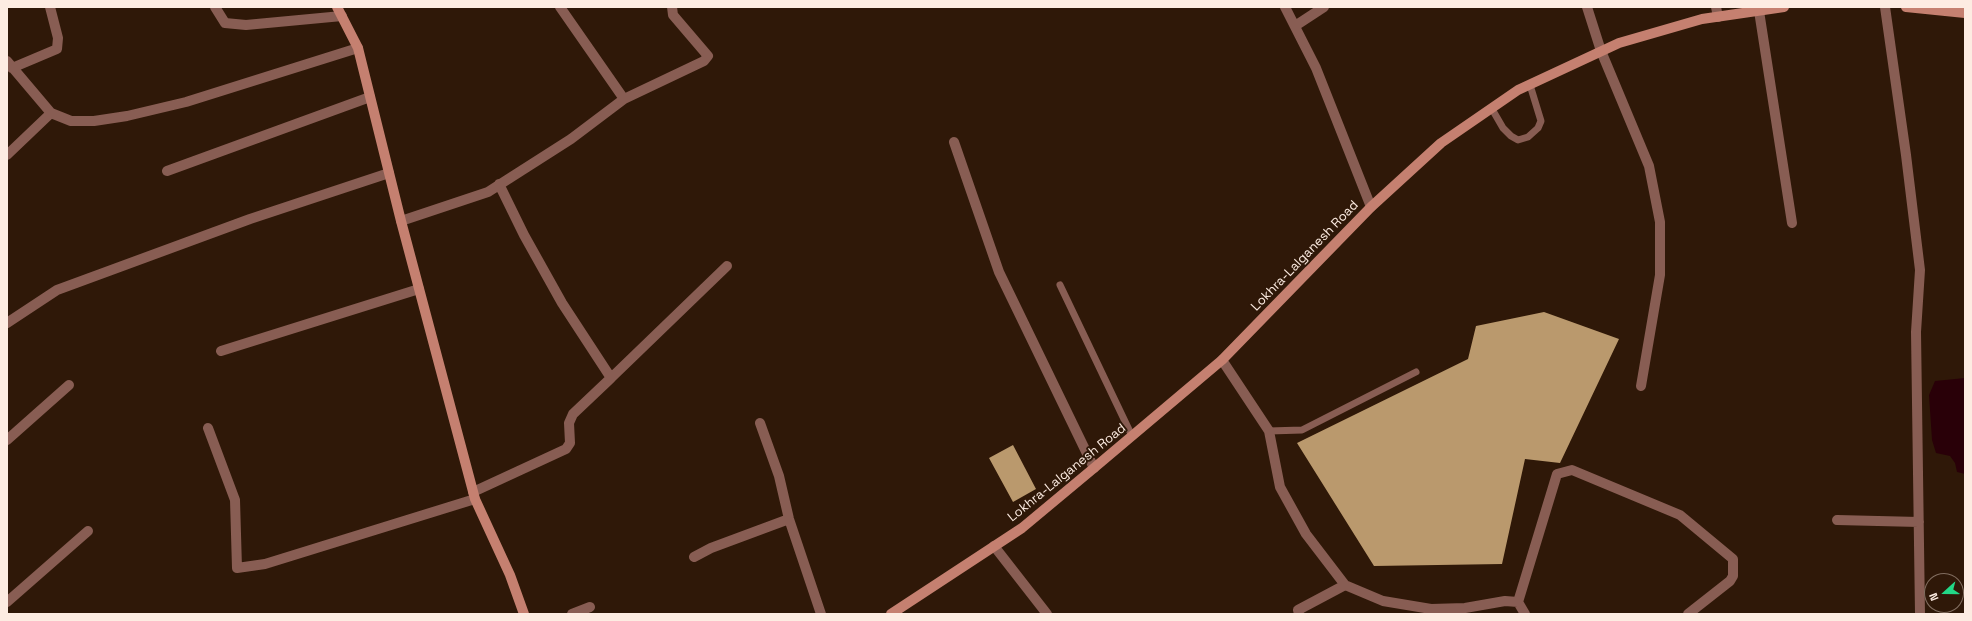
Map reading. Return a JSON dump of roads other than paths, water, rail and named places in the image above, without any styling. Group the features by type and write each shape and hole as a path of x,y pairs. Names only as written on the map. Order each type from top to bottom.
{"main road":[{"name":"Lokhra-Lalganesh Road","path":"891,614 1022,528 1094,468 1222,360 1371,207 1441,144 1518,90 1626,40 1702,19 1717,12 1759,11 1784,7"},
{"path":"1906,7 1965,12"},
{"path":"340,11 358,48 401,221 474,495 510,575 524,614"}],"street":[{"path":"50,7 58,38 57,49 10,64 51,113 71,121 94,121 127,116 220,93 358,48"},
{"path":"215,7 225,23 246,25 340,11"},
{"path":"560,7 624,99"},
{"path":"401,221 488,192 571,139 624,99 698,64 708,56 673,15 672,7"},
{"path":"1285,7 1316,68 1371,207"},
{"path":"1295,26 1324,7"},
{"path":"1588,7 1601,51 1649,166 1660,222 1660,276 1641,386"},
{"path":"1885,7 1906,155 1920,270 1916,332 1920,614"},
{"path":"1759,11 1792,222"},
{"path":"167,171 370,97"},
{"path":"7,155 51,113"},
{"path":"954,142 999,272 1094,468"},
{"path":"7,323 57,290 250,220 389,173"},
{"path":"499,184 562,303 611,378"},
{"path":"208,428 235,500 237,568 265,564 474,495 567,448 570,443 569,423 573,414 727,266"},
{"path":"221,352 419,289"},
{"path":"1222,360 1269,431 1280,487 1306,534 1344,585 1383,601 1431,610 1465,608 1505,601 1518,602"},
{"path":"7,440 69,385"},
{"path":"760,423 779,476 789,519 821,614"},
{"path":"1525,614 1518,602 1557,474 1572,470 1680,515 1733,559 1732,576 1730,581 1688,614"},
{"path":"694,557 711,548 789,519"},
{"path":"1837,520 1919,522"},
{"path":"7,602 88,531"},
{"path":"994,546 1047,614"},
{"path":"1299,614 1298,610 1344,585"},
{"path":"572,614 590,607"}],"lane":[{"path":"1492,108 1503,128 1511,136 1518,140 1528,137 1538,128 1541,121 1530,84"},
{"path":"1060,285 1132,436"},
{"path":"1269,431 1302,430 1416,372"}]}
